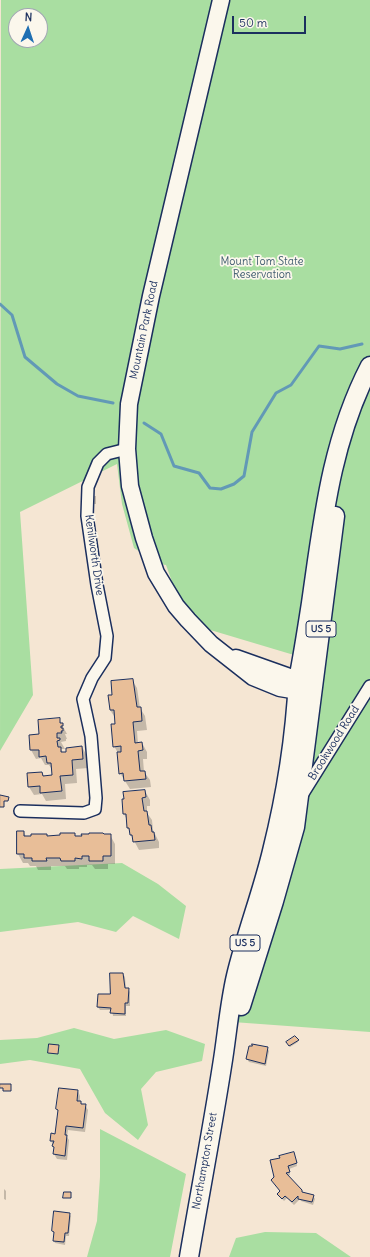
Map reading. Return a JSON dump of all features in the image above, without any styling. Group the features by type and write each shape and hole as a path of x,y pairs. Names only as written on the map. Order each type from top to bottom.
{"main road":[{"name":"US 5","path":"222,1066 236,977 279,823 339,482 349,415 370,366"},
{"name":"US 5","path":"222,1066 286,862 295,827 298,801 303,688"},
{"name":"Northampton Street","path":"189,1257 222,1066"}],"street":[{"name":"Mountain Park Road","path":"221,0 136,363 128,404 127,449 130,486 144,538 156,572 176,606 201,635 211,644 303,688"},
{"name":"Kenilworth Drive","path":"20,811 84,814 95,808 96,798 90,736 84,699 92,678 105,658 106,636 87,516 88,487 98,463 106,454 127,449"},
{"name":"Brookwood Road","path":"298,801 370,686"}],"green space":[{"name":"Mount Tom State Reservation","path":"1,0 370,0 370,1032 219,1021 308,807 324,664 187,623 166,565 159,564 134,548 122,504 117,464 20,512 33,695 0,751"},
{"path":"122,863 158,884 186,906 179,939 133,916 116,932 78,922 0,932 0,869"},
{"path":"74,1028 114,1039 166,1030 205,1044 202,1061 156,1072 141,1089 148,1125 138,1140 105,1113 80,1069 30,1060 0,1064 0,1040 37,1038"},
{"path":"100,1129 186,1174 170,1257 87,1257 97,1221 100,1177"},
{"path":"265,1232 316,1233 351,1257 229,1257 236,1238"}],"building":[{"path":"133,679 137,707 141,707 142,721 133,722 135,743 142,742 143,750 138,751 140,771 145,771 146,779 124,781 123,773 119,774 117,752 121,752 121,746 113,747 111,724 115,724 114,710 110,710 108,695 112,695 111,681"},
{"path":"60,718 60,723 63,723 61,728 63,728 63,731 61,731 62,733 57,733 57,738 60,738 60,740 57,741 58,747 61,747 61,752 66,752 66,748 82,746 83,759 72,760 73,775 60,776 62,791 40,793 40,786 28,787 27,773 42,772 43,776 52,775 51,763 47,763 46,756 39,757 39,750 30,750 29,735 39,734 38,720"},
{"path":"145,790 146,797 142,798 144,811 147,811 149,825 151,825 152,832 154,832 155,840 133,842 129,828 127,828 126,814 123,814 123,792"},
{"path":"0,795 9,797 8,801 4,801 4,807 0,807"},
{"path":"17,831 24,831 24,836 31,836 31,834 47,834 47,836 60,835 60,833 75,833 75,836 82,836 81,834 89,833 111,834 111,856 103,856 103,861 89,861 89,856 82,856 82,859 75,858 75,861 61,861 60,858 46,858 47,861 32,861 32,858 24,858 24,854 17,854"},
{"path":"110,973 123,973 125,988 129,988 128,1003 125,1003 125,1014 110,1013 111,1008 97,1007 98,994 110,994"},
{"path":"295,1036 299,1040 289,1046 286,1042"},
{"path":"49,1044 59,1045 58,1054 48,1053"},
{"path":"252,1044 268,1047 265,1064 246,1059 249,1046 252,1046"},
{"path":"0,1084 11,1084 11,1091 3,1091 3,1088 0,1088"},
{"path":"59,1088 78,1090 77,1101 81,1101 81,1104 86,1104 83,1128 66,1126 65,1135 67,1135 65,1156 53,1154 54,1147 52,1146 54,1141 50,1141 51,1133 55,1134"},
{"path":"294,1152 297,1163 288,1166 290,1172 286,1173 302,1190 302,1192 314,1195 312,1202 298,1199 298,1196 292,1202 285,1196 282,1199 277,1194 280,1191 271,1180 274,1177 270,1160 280,1158 279,1156"},
{"path":"64,1192 71,1192 71,1198 63,1198"},
{"path":"54,1211 70,1213 68,1233 65,1233 64,1242 53,1241 54,1232 52,1231"}],"waterway":[{"path":"0,304 12,315 25,357 57,384 78,396 113,403"},
{"path":"144,423 161,434 174,466 199,473 210,488 221,489 234,484 244,476 252,432 276,393 291,385 319,346 340,349 362,344"}]}
